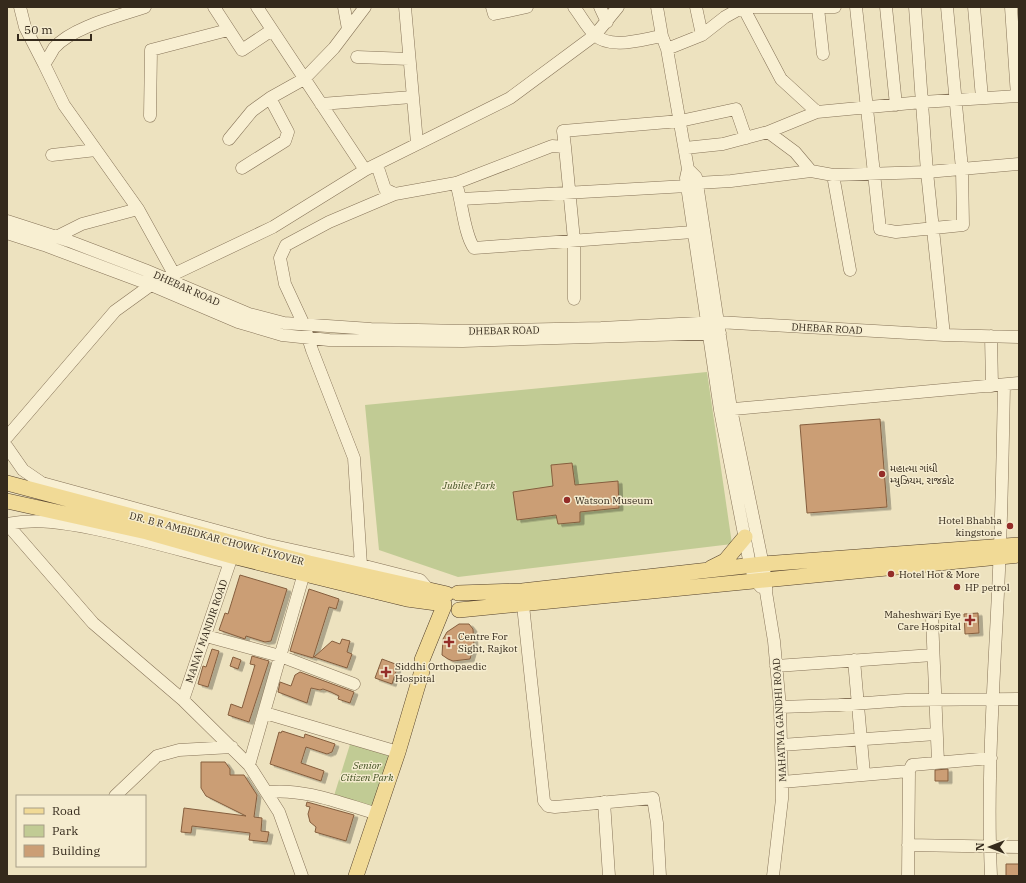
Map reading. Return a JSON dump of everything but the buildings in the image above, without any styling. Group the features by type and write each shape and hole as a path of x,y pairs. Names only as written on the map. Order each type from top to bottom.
{"main road":[{"name":"DR. B R AMBEDKAR CHOWK FLYOVER","path":"7,483 309,563 408,592"},
{"name":"DR. B R AMBEDKAR CHOWK FLYOVER","path":"7,501 146,532 232,556 427,596 451,603 523,598"},
{"path":"708,570 724,560 745,537"},
{"path":"523,598 585,596 763,584 1000,551 1019,545"},
{"path":"523,598 708,570 757,565 1000,551 1019,556"},
{"path":"356,876 398,752 422,671 422,660 451,603"}],"street":[{"path":"44,64 55,48 66,38 82,30 145,7"},
{"path":"214,7 242,50 272,30"},
{"path":"257,7 365,170"},
{"path":"344,7 348,29"},
{"path":"228,139 245,117 270,98 304,79 334,48 364,7"},
{"path":"405,7 408,59 417,143"},
{"path":"492,7 494,14 527,7"},
{"path":"574,7 595,35 604,41 616,43 662,36"},
{"path":"600,7 607,22"},
{"path":"7,438 115,311 151,285 273,227 365,170 510,98 595,35 618,7"},
{"path":"657,7 662,36 667,49 688,168 696,177 692,184 693,232 713,328"},
{"path":"696,7 702,35"},
{"path":"667,49 702,35 725,17 743,7 835,7"},
{"path":"743,7 781,79 817,112"},
{"path":"856,7 880,229 896,232 964,225 962,169 947,7"},
{"path":"886,7 896,105"},
{"path":"914,7 927,172 944,335"},
{"path":"974,7 982,98"},
{"path":"685,148 723,144 768,132 817,112 922,102 1018,96 1011,7"},
{"path":"23,8 25,27 64,105 138,209 170,276"},
{"path":"818,8 823,54"},
{"path":"150,116 151,50 228,30"},
{"path":"357,57 408,59"},
{"path":"321,104 412,97"},
{"path":"242,168 285,141 288,136 288,132 270,98"},
{"path":"574,299 574,240 563,131 680,121 736,109 746,138"},
{"path":"768,132 795,152 811,171"},
{"path":"361,565 354,458 312,350 304,325 285,284 280,258 286,245 329,222 395,194 456,183 552,146 564,147"},
{"path":"52,155 96,150"},
{"path":"462,199 731,181 811,171 833,175 927,172 1019,164"},
{"path":"377,165 385,189 395,194"},
{"path":"833,175 850,270"},
{"path":"456,183 462,199 469,241 474,248 693,232"},
{"path":"692,184 745,537 757,565"},
{"path":"56,237 82,224 138,209"},
{"name":"DHEBAR ROAD","path":"7,221 170,276 248,314 284,323 372,329 464,331 713,328 1019,337"},
{"name":"DHEBAR ROAD","path":"7,233 44,245 151,285 238,322 282,335 309,338 463,341 713,328"},
{"path":"990,876 989,846 992,699 1000,551 998,385 991,336"},
{"path":"726,410 1019,383"},
{"path":"726,410 757,565"},
{"path":"7,448 23,470 42,483 265,544 361,565 420,580 427,596 420,606 415,606 377,599 136,537 67,524 33,520 7,524"},
{"path":"7,524 93,623 183,700 232,747 248,765 268,792 279,812 290,836 302,876"},
{"name":"MANAV MANDIR ROAD","path":"183,700 230,562"},
{"name":"MAHATMA GANDHI ROAD","path":"757,565 763,584 776,666 780,707 782,799 773,876"},
{"path":"248,765 265,713 302,580"},
{"path":"523,598 544,801 548,806 555,807 653,798 657,823 660,876"},
{"path":"932,618 934,699 938,762"},
{"path":"206,636 280,656 354,684"},
{"path":"776,666 933,655"},
{"path":"854,660 864,774"},
{"path":"780,707 934,699 1019,699"},
{"path":"265,713 398,752"},
{"path":"781,745 936,734"},
{"path":"116,795 157,756 179,750 232,747"},
{"path":"908,876 909,771 912,765 991,758"},
{"path":"782,782 909,771"},
{"path":"268,792 290,791 320,797 378,814"},
{"path":"604,802 609,876"},
{"path":"908,846 1019,847"}],"green space":[{"name":"Jubilee Park","path":"707,372 732,544 458,577 379,550 365,405"},
{"name":"Senior Citizen Park","path":"352,738 398,752 378,814 333,799"}],"place":[{"name":"મહાત્મા ગાંધી મ્યુઝિયમ, રાજકોટ","path":"882,474"},
{"name":"Watson Museum","path":"567,500"},
{"name":"Hotel Bhabha kingstone","path":"1010,526"},
{"name":"Hotel Hot & More","path":"891,574"},
{"name":"HP petrol","path":"957,587"},
{"name":"Maheshwari Eye Care Hospital","path":"970,620"},
{"name":"Centre For Sight, Rajkot","path":"449,642"},
{"name":"Siddhi Orthopaedic Hospital","path":"386,672"}]}
